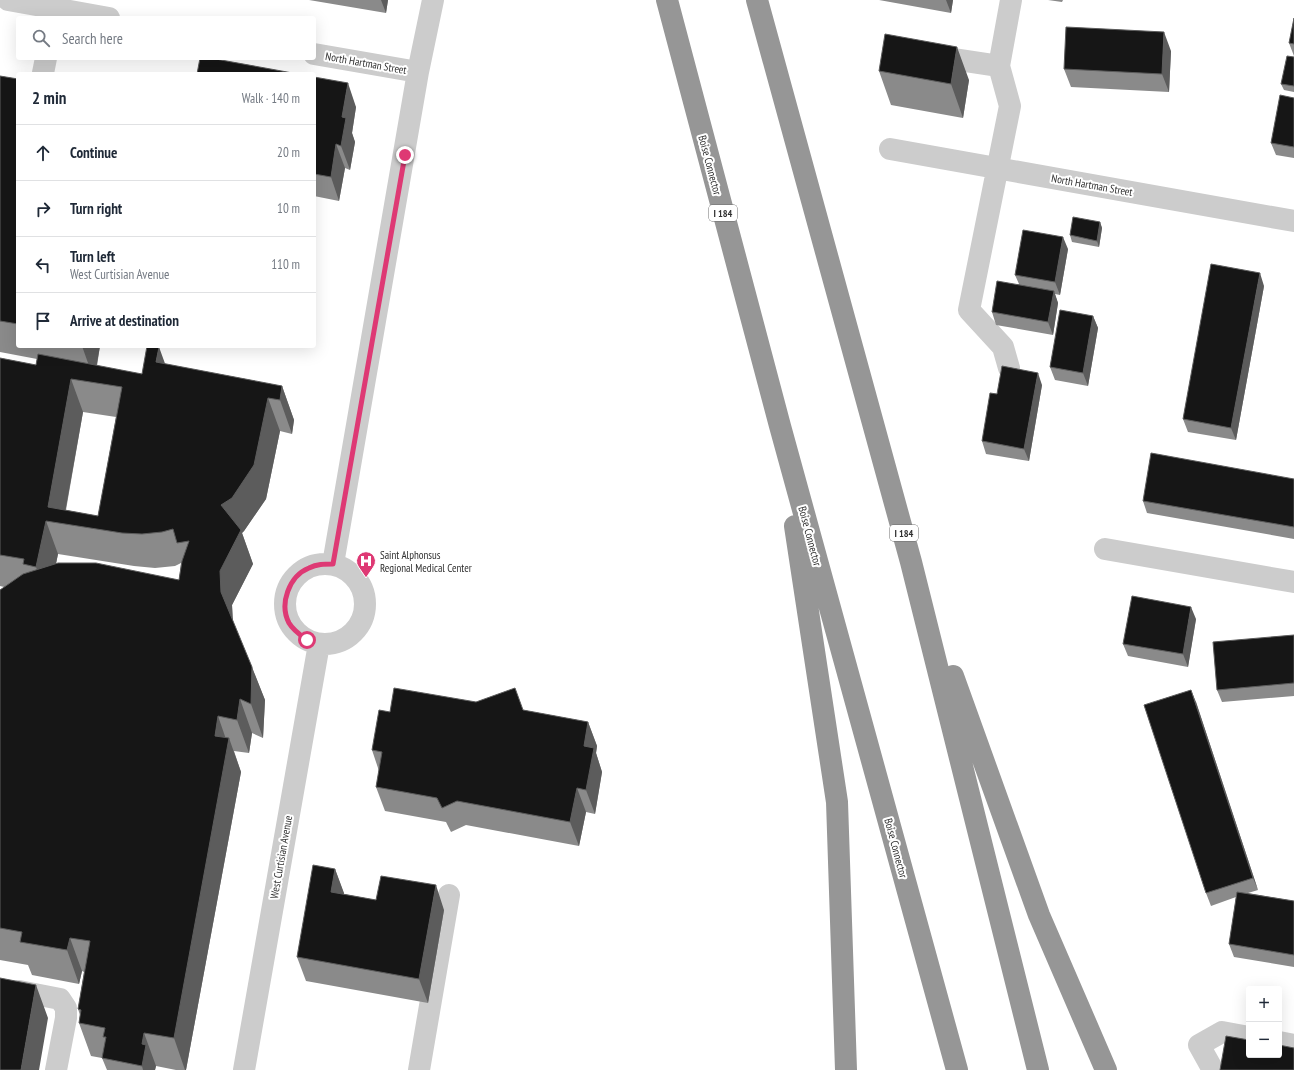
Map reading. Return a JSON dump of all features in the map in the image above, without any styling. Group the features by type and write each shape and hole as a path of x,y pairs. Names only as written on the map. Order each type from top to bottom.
{"highway":[{"name":"Boise Connector","path":"667,0 780,426 957,1070"},
{"name":"I 184","path":"757,0 912,562 1038,1070"},
{"path":"780,426 837,802 846,1070"},
{"path":"912,562 1039,915 1106,1070"}],"street":[{"path":"333,564 418,72 433,0"},
{"path":"1009,368 1003,347 969,310 1010,106 999,66 1011,0"},
{"path":"18,1 54,13 87,16"},
{"path":"916,53 999,66"},
{"name":"North Hartman Street","path":"316,54 418,72"},
{"name":"North Hartman Street","path":"890,149 1294,221"},
{"path":"1106,549 1294,582"},
{"path":"320,564 333,564 346,569 356,578 364,590 366,604 364,618 357,630 346,639 333,644 319,644 307,640 297,633 289,622 286,610 286,597 290,585 297,575 308,568 320,564"},
{"name":"West Curtisian Avenue","path":"244,1070 319,644"},
{"path":"419,1070 449,895"},
{"path":"0,1031 5,1001 11,995 19,991 60,999 66,1008 66,1018 56,1070"},
{"path":"1213,1070 1199,1045 1222,1032 1246,1036"},
{"path":"1282,1043 1294,1045"}],"building":[{"path":"1294,18 1294,44 1289,43"},
{"path":"1066,27 1164,32 1162,74 1064,69"},
{"path":"885,34 957,47 951,84 879,71"},
{"path":"1287,56 1294,57 1294,86 1281,84"},
{"path":"200,60 221,60 287,72 197,72"},
{"path":"0,76 16,79 16,324 0,321"},
{"path":"316,77 348,83 342,117 346,118 341,146 336,144 331,177 316,174"},
{"path":"1280,95 1294,98 1294,147 1271,143"},
{"path":"1073,217 1100,222 1097,241 1070,235"},
{"path":"1023,230 1063,237 1055,282 1015,275"},
{"path":"1211,264 1260,273 1231,428 1183,419"},
{"path":"997,281 1054,291 1048,322 992,312"},
{"path":"1060,310 1093,316 1083,373 1050,367"},
{"path":"147,348 159,348 156,362 282,386 280,400 268,398 254,465 232,498 221,505 241,530 220,571 221,592 252,667 251,704 240,699 237,720 218,716 215,736 229,738 174,1038 144,1033 142,1044 146,1045 142,1066 102,1058 106,1037 103,1037 105,1028 79,1023 81,1010 78,1009 90,941 70,938 67,950 20,942 22,932 0,928 0,590 23,574 58,563 96,563 179,580 182,561 189,541 177,543 173,529 162,532 142,534 122,533 46,521 36,567 23,564 24,559 0,555 0,358 36,365 38,354 142,374","holes":["71,379 122,387 98,516 48,507"]},
{"path":"1002,366 1038,373 1024,449 982,441 990,393 997,394"},
{"path":"1151,453 1294,479 1294,527 1143,501"},
{"path":"1132,596 1191,607 1183,654 1123,644"},
{"path":"1294,635 1294,683 1217,690 1213,642"},
{"path":"394,688 476,702 515,688 523,710 588,722 584,746 594,748 586,790 577,788 570,822 457,801 442,808 437,798 376,787 382,752 372,750 379,710 390,712"},
{"path":"1191,690 1253,878 1206,893 1144,705"},
{"path":"313,865 335,869 331,892 376,900 381,876 436,885 419,979 297,957"},
{"path":"1237,892 1294,901 1294,955 1229,944"},
{"path":"0,978 36,985 21,1070 0,1070"},
{"path":"1226,1036 1246,1039 1246,1058 1282,1058 1282,1046 1294,1048 1294,1070 1220,1070"}],"place":[{"name":"Saint Alphonsus Regional Medical Center","path":"366,578"}],"route":[{"path":"307,640 297,633 289,622 286,610 286,597 290,585 297,575 308,568 320,564 333,564 405,155"}]}
